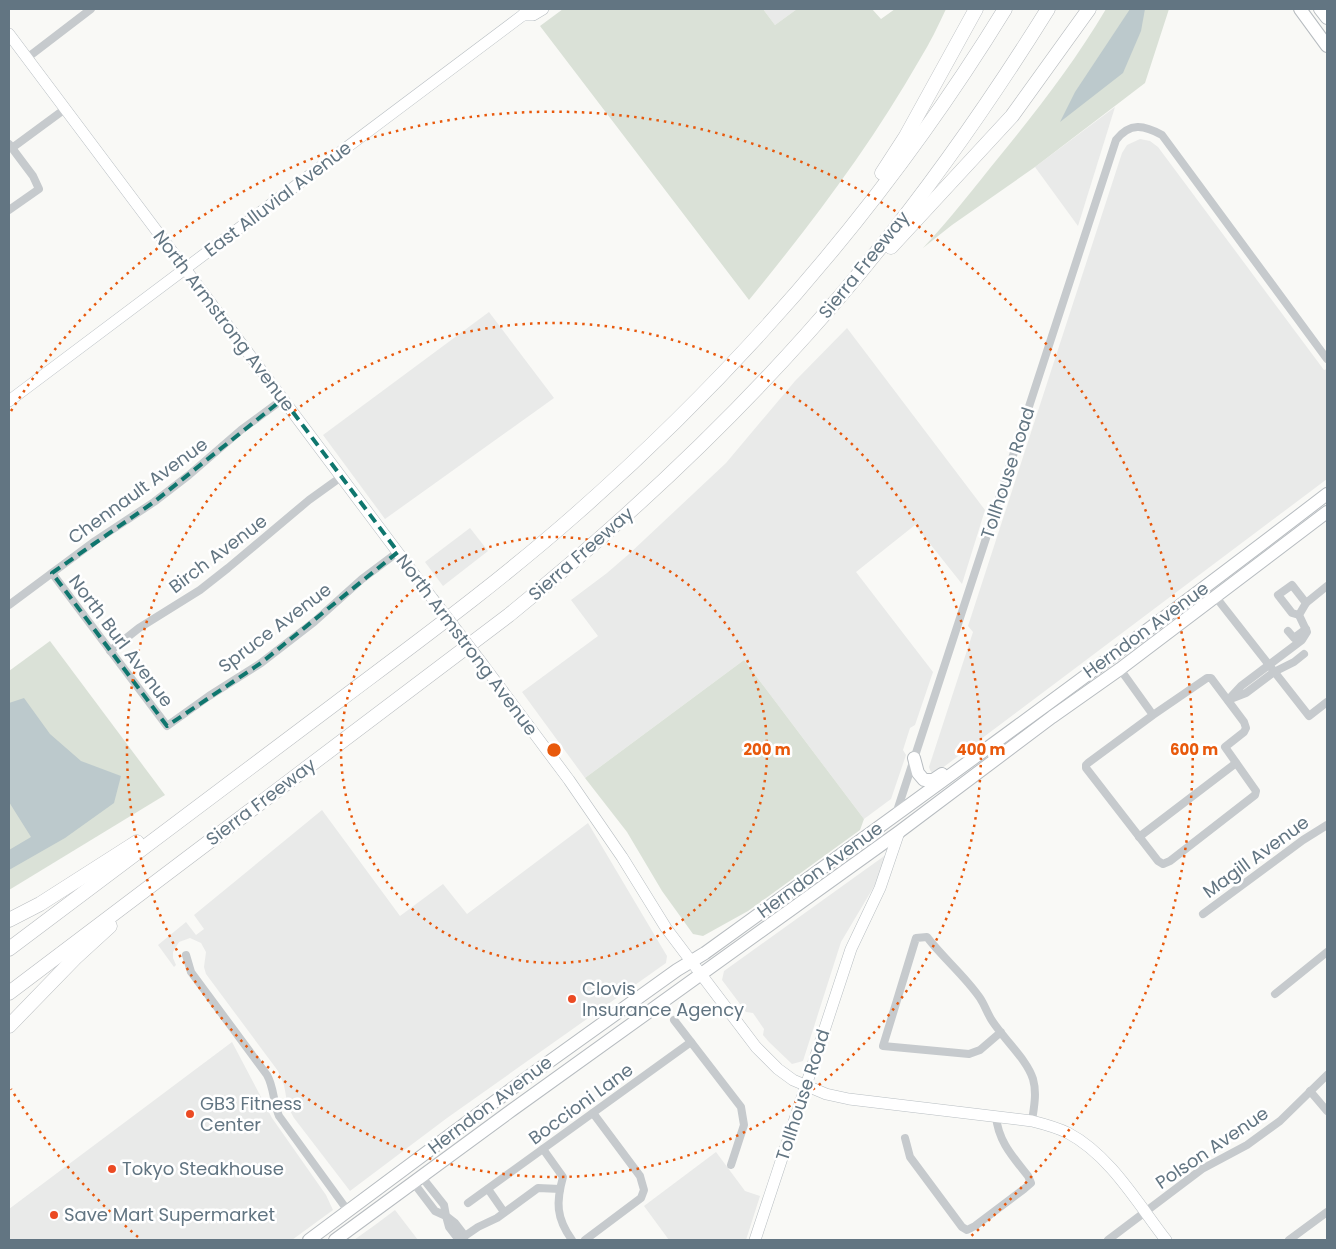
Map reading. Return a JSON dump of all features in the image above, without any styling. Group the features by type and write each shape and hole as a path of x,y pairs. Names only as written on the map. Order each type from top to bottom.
{"highway":[{"path":"782,309 851,217 906,136 976,9"},
{"name":"Sierra Freeway","path":"9,949 423,637 576,514 680,416 738,358 862,214 942,106 1005,9"},
{"name":"Sierra Freeway","path":"9,993 502,620 593,546 635,508 728,418 807,335 849,286 939,172 982,112 1048,9"},
{"path":"849,286 878,261 1012,116 1089,9"},
{"path":"9,920 40,904 152,833 180,820"},
{"path":"9,1026 75,958 207,843"}],"main road":[{"path":"1300,9 1327,46"},
{"path":"1320,9 1327,18"},
{"name":"Herndon Avenue","path":"309,1240 506,1093 895,816 1205,587 1327,494"},
{"name":"Herndon Avenue","path":"336,1240 417,1179 899,832 1052,717 1120,669 1327,512"},
{"path":"1215,596 1217,586 1262,552 1291,522"},
{"path":"1120,669 1160,629 1204,596 1205,587"},
{"path":"914,758 918,773 924,780 928,781 933,780 959,761 970,760 966,770 924,803 926,812"},
{"path":"786,914 787,902 889,829 893,824 895,816"},
{"path":"417,1179 413,1177 418,1168 466,1132 506,1093"},
{"path":"322,1240 346,1222 349,1217 348,1211"}],"street":[{"path":"27,58 91,9"},
{"name":"East Alluvial Avenue","path":"9,401 525,12 533,15 543,9"},
{"name":"North Armstrong Avenue","path":"9,34 569,780 622,857 661,921 766,1058 793,1080 806,1086 849,1099 1032,1121 1068,1133 1094,1152 1113,1171 1166,1240"},
{"path":"9,210 39,189 33,176 10,146 65,109"},
{"name":"Tollhouse Road","path":"895,816 1116,140 1122,132 1134,127 1149,127 1162,135 1327,359"},
{"name":"Chennault Avenue","path":"9,605 95,541 154,502 189,475 241,430 283,399"},
{"name":"Birch Avenue","path":"110,651 139,628 200,590 264,540 297,510 341,477"},
{"name":"Spruce Avenue","path":"167,726 208,696 261,663 314,622 362,579 398,552"},
{"name":"North Burl Avenue","path":"52,573 167,726"},
{"path":"1300,615 1292,613 1278,595 1292,585 1306,603"},
{"path":"1228,700 1246,693 1302,640 1306,630 1300,615 1306,603 1327,586"},
{"path":"1215,596 1309,716 1327,702"},
{"path":"1288,631 1294,638 1306,630"},
{"path":"1271,668 1294,662 1304,654"},
{"path":"1120,669 1153,715"},
{"path":"1206,678 1211,678 1228,700 1244,722 1246,728 1244,732 1225,747 1256,792 1255,796 1170,861 1163,864 1158,861 1086,765 1206,678"},
{"path":"1140,837 1236,763"},
{"name":"Magill Avenue","path":"1203,914 1303,840 1327,825"},
{"name":"Tollhouse Road","path":"755,1240 850,949 880,888 899,832"},
{"path":"1001,1032 980,1050 969,1054 883,1046 916,938 927,937 942,956 963,977 981,999 991,1020 1001,1032 1032,1076 1035,1087 1032,1121"},
{"path":"1275,994 1327,952"},
{"path":"186,955 191,972 267,1074 278,1116 348,1211"},
{"path":"674,1020 741,1107 744,1125 730,1165"},
{"name":"Boccioni Lane","path":"468,1203 691,1042"},
{"name":"Polson Avenue","path":"1108,1240 1202,1169 1248,1145 1280,1120 1327,1075"},
{"path":"1310,1090 1327,1111"},
{"path":"584,1240 641,1198 644,1190 640,1176 593,1113"},
{"path":"906,1138 910,1157 962,1227 967,1230 982,1221 1031,1183 1001,1139 997,1128 996,1116"},
{"path":"544,1149 562,1173 563,1177 558,1200 561,1223 572,1240"},
{"path":"417,1179 435,1211 446,1216 449,1227 462,1238 538,1188 560,1189"},
{"path":"488,1189 504,1212"},
{"path":"1289,1240 1327,1212"}],"highlighted area":[{"path":"283,399 398,552 261,663 167,726 52,573 154,502"}],"shaded area":[{"path":"563,9 763,9 775,25 797,9 872,9 881,19 895,9 946,9 924,53 861,153 749,300 540,26"},
{"path":"763,9 797,9 775,25"},
{"path":"1106,9 1169,9 1145,83 1035,167 952,225 923,248 962,203 1042,103"},
{"path":"1130,9 1145,9 1141,31 1123,73 1060,122 1075,92"},
{"path":"1115,107 1078,226 1035,167"},
{"path":"1140,139 1150,141 1158,147 1324,370 1327,369 1327,479 937,772 932,773 929,767 973,632 968,626 1122,153 1127,145"},
{"path":"489,312 554,398 385,519 323,435"},
{"path":"847,328 985,510 962,584 915,525 856,572 933,672 915,725 910,728 903,750 906,755 891,799 864,819 744,660 585,778 522,692 598,636 571,600 629,554 726,463 795,381"},
{"path":"470,528 488,551 443,586 425,562"},
{"path":"50,641 165,795 9,890 9,671"},
{"path":"744,660 864,819 860,830 748,911 703,936 693,934 662,891 627,832 585,778"},
{"path":"24,698 50,734 81,761 121,776 114,803 65,838 9,870 9,850 31,837 9,802 9,703"},
{"path":"322,810 400,916 443,884 467,914 588,823 667,956 666,963 447,1118 350,1191 294,1118 288,1107 284,1085 278,1071 206,974 204,967 206,952 201,943 190,938 179,942 173,952 176,965 174,967 158,945 186,922 196,935 204,929 194,915"},
{"path":"887,854 876,883 841,942 803,1061 792,1064 763,1035 764,1029 753,1013 746,1012 722,980 724,971"},
{"path":"232,1042 272,1118 326,1195 333,1210 292,1240 9,1240 9,1209"},
{"path":"716,1152 745,1191 760,1196 746,1240 669,1240 644,1206"},
{"path":"395,1210 418,1240 354,1240 375,1225"}],"place":[{"name":"Clovis Insurance Agency","path":"572,999"},
{"name":"GB3 Fitness Center","path":"190,1114"},
{"name":"Tokyo Steakhouse","path":"112,1169"},
{"name":"Save Mart Supermarket","path":"54,1215"}]}
